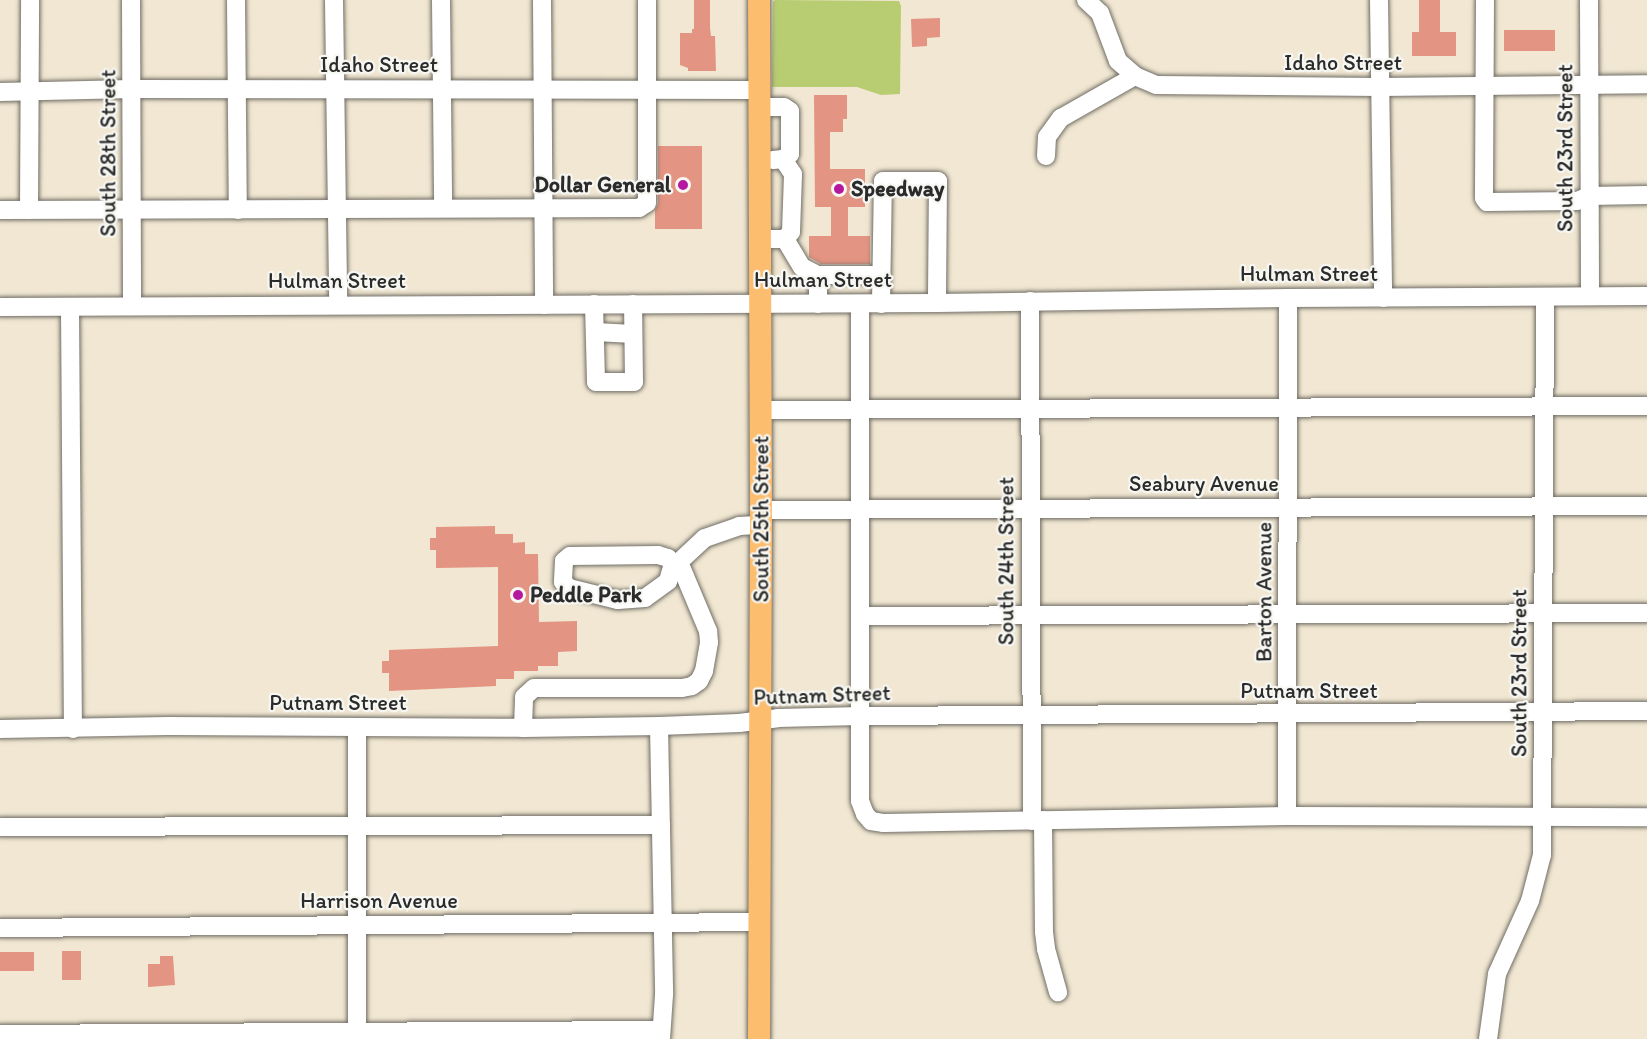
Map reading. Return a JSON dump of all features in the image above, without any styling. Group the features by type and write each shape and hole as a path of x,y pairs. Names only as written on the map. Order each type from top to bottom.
{"main road":[{"name":"South 25th Street","path":"759,0 761,304 759,1039"}],"street":[{"path":"29,210 30,0"},
{"name":"South 28th Street","path":"131,0 132,306"},
{"path":"236,0 238,210"},
{"path":"334,0 333,88 338,305"},
{"path":"441,0 442,208"},
{"path":"542,0 544,305"},
{"path":"0,210 639,208 646,203 647,0"},
{"name":"Idaho Street","path":"1086,0 1100,13 1118,61 1135,75 1156,85 1380,87 1647,84"},
{"path":"1379,0 1383,298"},
{"path":"1485,0 1484,198 1487,202 1577,201 1589,196 1647,195"},
{"name":"South 23rd Street","path":"1589,0 1590,296"},
{"path":"1046,156 1047,137 1061,118 1135,75"},
{"name":"Idaho Street","path":"0,92 237,88 647,89 758,98 784,106 790,111 790,153 783,159"},
{"path":"759,160 783,159 793,174 791,232 785,239 760,239"},
{"path":"881,304 883,181 938,181 936,303"},
{"path":"785,239 802,267 818,275 881,275"},
{"path":"818,275 818,304"},
{"name":"Hulman Street","path":"0,307 881,304 1647,296"},
{"name":"South 23rd Street","path":"1488,1039 1497,974 1536,882 1542,855 1545,297"},
{"name":"Barton Avenue","path":"1287,816 1288,298"},
{"name":"South 24th Street","path":"1030,301 1031,715 1044,932 1058,992"},
{"path":"594,304 596,382 634,382 633,304"},
{"path":"860,304 860,801 865,814 871,821 884,823 1287,816 1647,817"},
{"path":"70,307 73,729"},
{"path":"596,332 633,334"},
{"path":"761,410 1647,406"},
{"name":"Seabury Avenue","path":"676,563 658,555 570,556 564,561 563,582 569,588 632,601 645,598 668,581 676,563 705,538 722,531 761,518 860,510 1647,506"},
{"path":"523,728 524,697 534,688 682,688 692,686 699,681 704,671 709,642 708,631 676,563"},
{"path":"860,616 1647,613"},
{"name":"Putnam Street","path":"0,729 168,726 523,728 659,726 739,723 760,719 860,716 1647,711"},
{"path":"0,1034 661,1035 664,995 659,726"},
{"path":"357,728 359,824 357,1036"},
{"path":"0,827 359,824 661,825"},
{"name":"Harrison Avenue","path":"0,928 758,922"}],"green space":[{"path":"775,0 899,1 901,6 900,94 881,95 857,87 772,87 773,2"}],"building":[{"path":"694,0 710,0 710,28 711,36 715,36 716,71 688,71 688,68 680,65 680,33 692,33 694,29"},
{"path":"1419,0 1440,0 1440,32 1456,32 1456,56 1412,56 1412,32 1419,32"},
{"path":"940,18 940,37 927,38 927,46 912,47 911,19"},
{"path":"1504,30 1555,30 1555,51 1504,51"},
{"path":"814,95 847,95 847,119 843,119 843,132 830,132 830,169 865,169 865,207 848,207 848,236 870,236 870,264 821,264 809,257 809,236 831,236 831,207 815,207"},
{"path":"658,146 702,146 702,229 655,229 655,210 658,203"},
{"name":"Peddle Park","path":"495,526 495,534 513,534 513,543 525,542 525,554 538,554 539,622 577,621 577,651 558,652 558,666 538,666 538,671 514,671 514,679 496,679 496,686 389,691 389,673 382,673 382,661 389,661 389,650 498,646 498,567 436,568 436,550 430,550 430,538 436,538 436,527"},
{"path":"62,951 81,951 81,980 62,980"},
{"path":"0,952 34,952 34,971 0,971"},
{"path":"160,956 173,956 175,985 148,987 148,964 160,964"}],"place":[{"name":"Dollar General","path":"683,185"},
{"name":"Speedway","path":"839,189"},
{"name":"Peddle Park","path":"518,595"}]}
